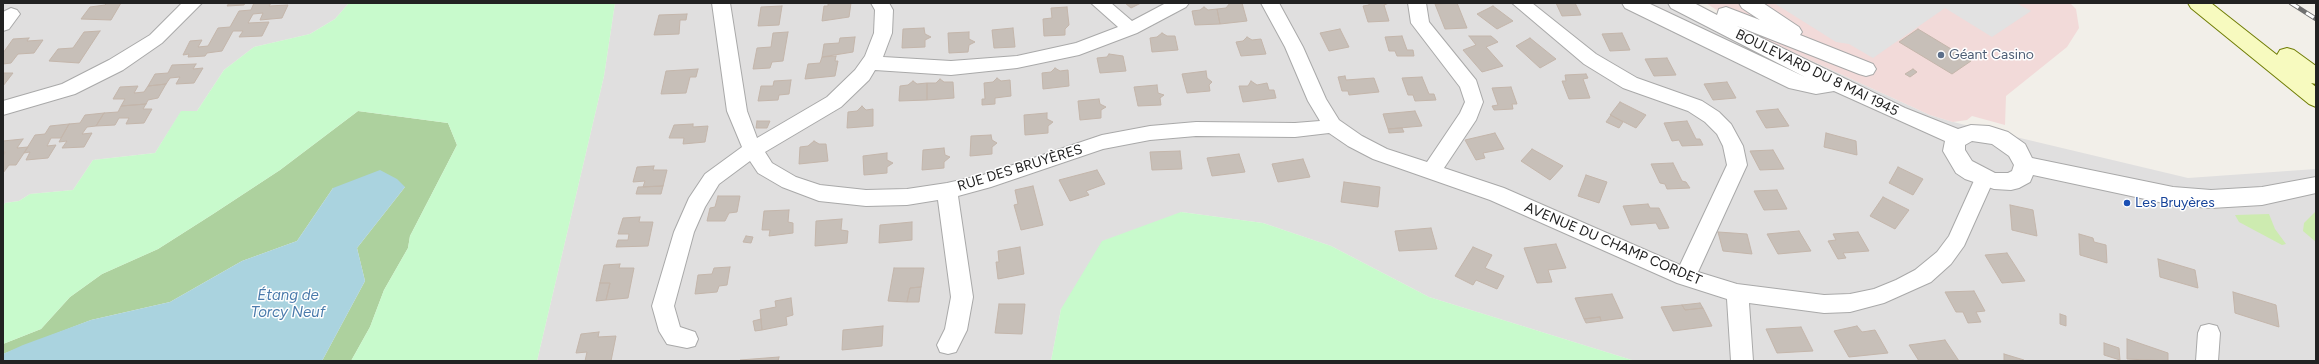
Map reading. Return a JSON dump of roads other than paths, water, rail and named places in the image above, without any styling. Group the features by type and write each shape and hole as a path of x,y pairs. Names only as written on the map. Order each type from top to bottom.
{"main road":[{"path":"2198,3 2284,71 2316,99"},
{"path":"2221,3 2316,77"}],"street":[{"path":"3,108 68,89 116,65 156,39 193,3"},
{"name":"RUE DES BRUYÈRES","path":"721,3 737,111 753,151 766,168 789,182 820,193 866,198 907,197 947,191 984,182 1102,142 1150,133 1196,129 1295,130 1322,128 1332,125"},
{"path":"687,338 675,337 670,331 663,306 684,232 696,204 712,179 753,151 834,102 862,75 870,63 883,33 884,10 880,3"},
{"path":"1100,3 1131,29"},
{"path":"870,63 951,68 1017,62 1079,49 1131,29 1180,3"},
{"name":"AVENUE DU CHAMP CORDET","path":"1270,3 1294,47 1317,101 1332,125 1355,141 1380,154 1432,170 1497,194 1685,277 1737,293 1824,304 1850,303 1876,297 1904,286 1923,276 1944,258 1957,240 1984,179"},
{"path":"1417,3 1420,23 1470,85 1474,102 1469,114 1432,170"},
{"path":"1521,3 1590,59 1609,71 1630,83 1695,106 1724,128 1733,146 1737,165 1685,277"},
{"path":"1632,3 1796,83 1816,87 1838,84"},
{"name":"BOULEVARD DU 8 MAI 1945","path":"1678,3 1774,54 1958,138"},
{"path":"1700,3 1866,69"},
{"path":"1749,3 1818,50"},
{"path":"2026,165 2022,176 2011,182 1984,179 1973,174 1958,159 1954,151 1954,144 1958,138 1964,135 1980,133 2000,138 2017,150 2026,165 2173,196 2211,199 2262,196 2316,185"},
{"path":"947,191 962,297 956,330 948,345"},
{"path":"1737,293 1742,361"},
{"path":"2206,361 2209,333"}],"water":[{"name":"Étang de Torcy Neuf","path":"380,170 397,179 405,187 357,248 365,281 322,361 3,361 3,354 91,320 170,302 242,261 297,241 333,188"}],"railway":[{"path":"2291,3 2316,19"}],"place":[{"name":"Géant Casino","path":"1941,55"},
{"name":"Les Bruyères","path":"2127,203"}]}
